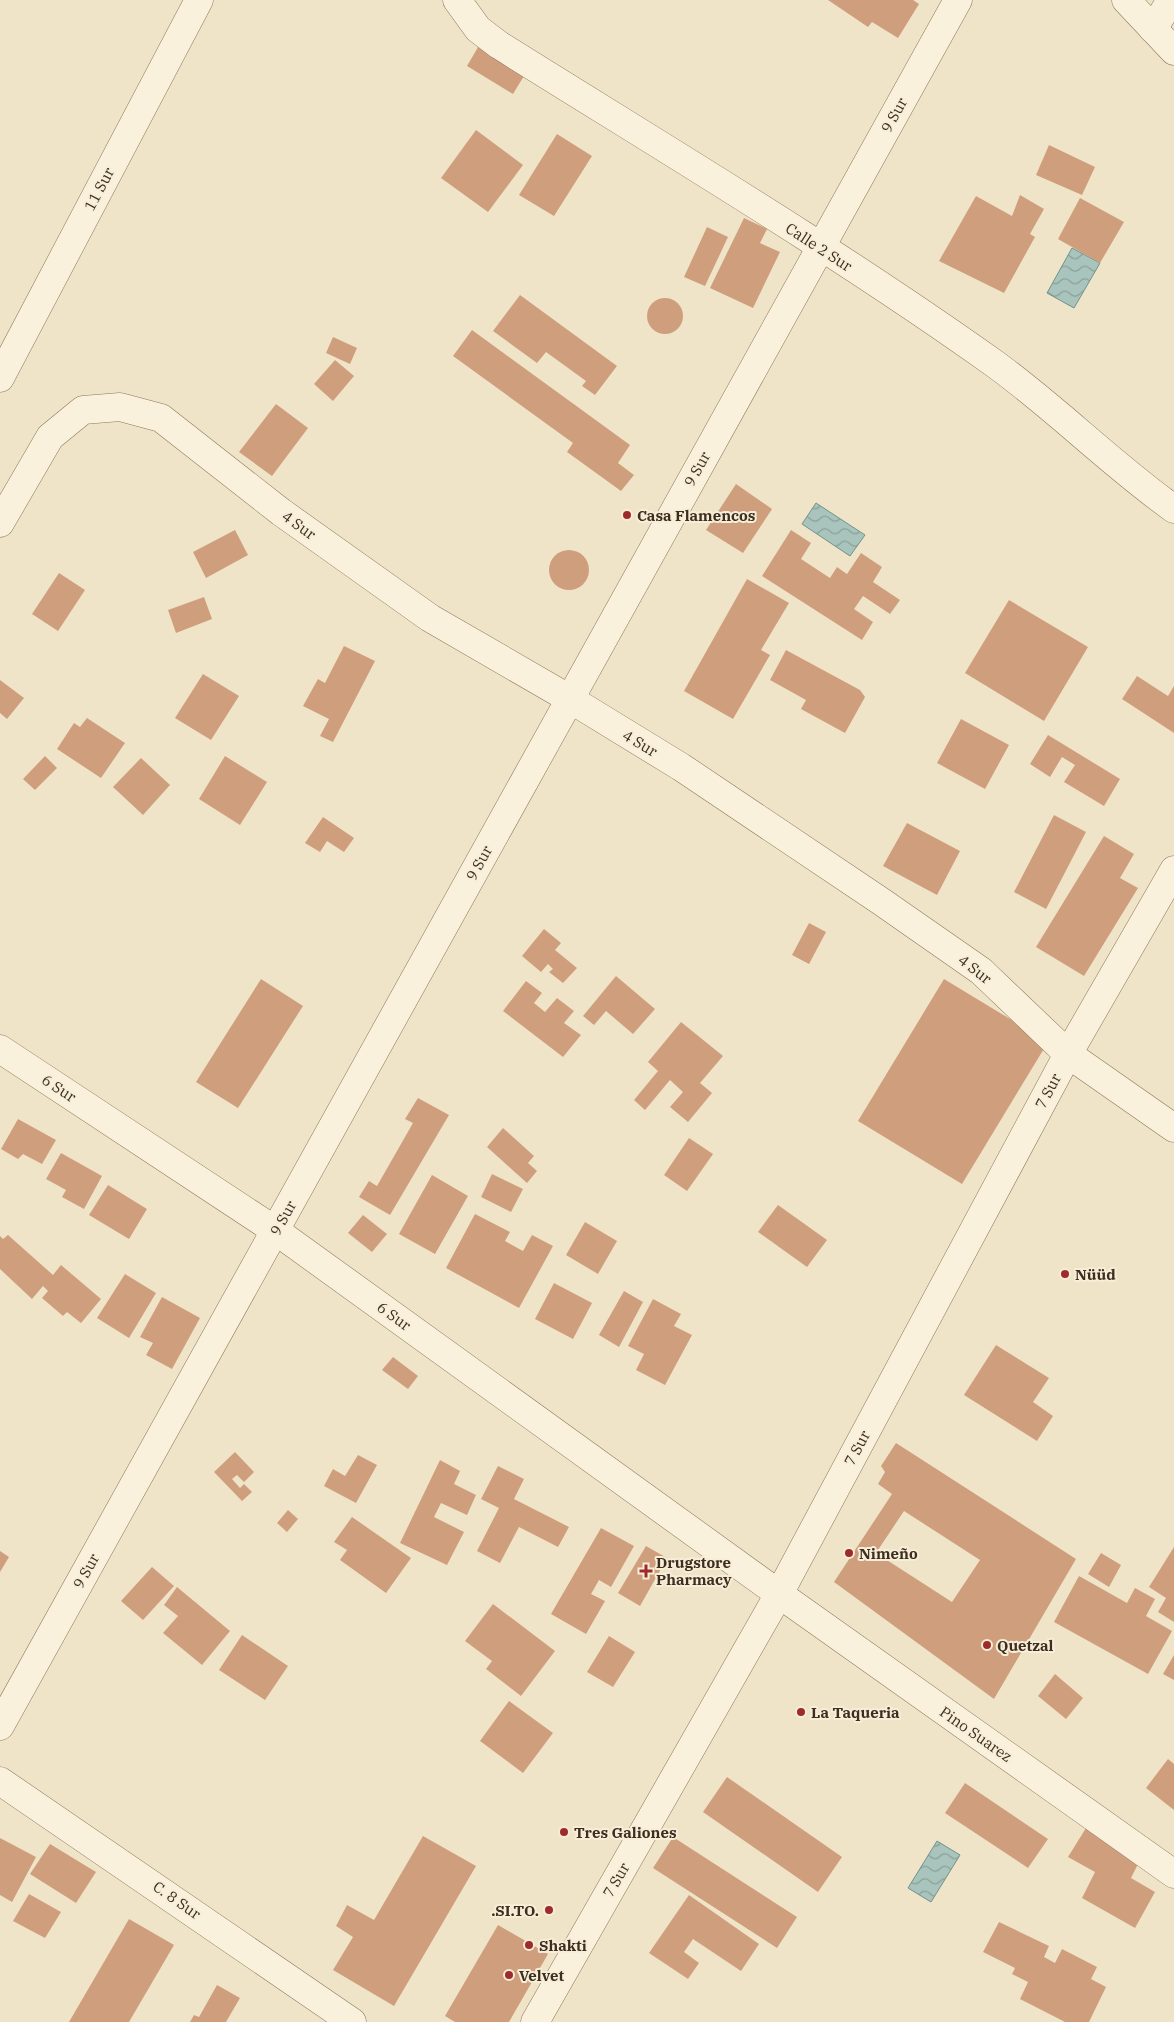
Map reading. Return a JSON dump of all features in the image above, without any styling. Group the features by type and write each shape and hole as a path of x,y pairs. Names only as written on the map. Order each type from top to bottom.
{"street":[{"name":"11 Sur","path":"0,378 199,0"},
{"name":"Calle 2 Sur","path":"457,0 478,30 499,45 821,247 994,363 1034,393 1148,490 1174,509"},
{"name":"9 Sur","path":"0,1726 958,0"},
{"path":"1126,0 1174,51"},
{"path":"1153,29 1171,0"},
{"name":"4 Sur","path":"0,524 50,437 83,410 120,406 161,418 282,512 430,618 570,699 680,767 882,902 981,971 1068,1054 1174,1128"},
{"name":"7 Sur","path":"535,2022 779,1594 1068,1054 1174,870"},
{"name":"6 Sur","path":"0,1049 276,1231 779,1594"},
{"name":"Pino Suarez","path":"779,1594 1174,1874"},
{"name":"C. 8 Sur","path":"0,1781 352,2022"}],"water":[{"path":"1072,248 1100,263 1074,308 1047,293"},
{"path":"816,503 865,535 850,556 802,524"},
{"path":"937,1841 960,1855 931,1902 908,1888"}],"building":[{"path":"828,0 913,0 919,4 898,38 872,22 868,27"},
{"path":"481,42 527,71 513,94 467,66"},
{"path":"476,130 523,165 488,212 441,178"},
{"path":"557,134 592,156 554,216 519,195"},
{"path":"1049,145 1095,167 1082,195 1036,175"},
{"path":"1020,195 1044,209 1030,234 1035,237 1004,293 939,261 976,196 1012,216"},
{"path":"1080,198 1124,222 1100,263 1058,239"},
{"path":"744,218 767,229 760,243 780,252 753,308 710,288"},
{"path":"707,227 728,237 705,286 684,277"},
{"path":"520,295 617,366 595,395 582,386 586,381 546,352 537,363 493,331"},
{"path":"665,298 672,299 678,303 682,309 682,323 678,329 672,333 665,334 658,333 652,329 648,323 647,316 648,309 652,303 658,299"},
{"path":"472,330 630,445 618,463 634,475 621,491 567,452 573,443 453,356"},
{"path":"333,337 357,348 350,364 326,353"},
{"path":"335,360 354,376 333,401 314,384"},
{"path":"276,404 308,428 272,476 239,452"},
{"path":"736,484 772,509 743,553 706,530"},
{"path":"235,530 248,555 206,578 193,552"},
{"path":"791,530 811,543 801,559 830,578 837,567 847,574 861,553 882,567 873,582 900,600 890,614 863,596 854,609 873,622 862,640 762,576"},
{"path":"573,550 580,553 586,559 589,570 588,578 580,587 573,590 565,590 558,587 550,578 549,566 552,559 561,551"},
{"path":"59,573 85,590 58,631 32,614"},
{"path":"747,579 789,603 761,650 770,655 733,719 684,691"},
{"path":"204,597 212,619 176,633 168,610"},
{"path":"1009,600 1088,647 1044,721 965,673"},
{"path":"344,646 375,661 333,742 320,736 329,719 303,706 318,679 325,683"},
{"path":"786,650 860,690 865,697 845,733 801,709 806,700 770,680"},
{"path":"203,674 239,696 211,740 175,718"},
{"path":"1137,676 1168,696 1174,686 1174,733 1122,699"},
{"path":"0,680 24,698 7,719 0,713"},
{"path":"87,718 125,743 101,778 57,749 74,723 80,727"},
{"path":"961,719 1009,745 985,789 937,763"},
{"path":"1048,735 1120,779 1104,806 1064,782 1075,765 1062,757 1050,777 1030,764"},
{"path":"45,756 57,768 35,790 23,779"},
{"path":"225,756 267,782 240,825 199,799"},
{"path":"141,758 170,785 143,815 113,787"},
{"path":"1054,815 1086,832 1046,909 1014,892"},
{"path":"323,817 354,838 344,852 327,841 320,852 305,843"},
{"path":"907,823 960,851 937,895 883,866"},
{"path":"1104,836 1134,854 1120,878 1138,888 1084,976 1036,947"},
{"path":"809,923 826,932 809,964 792,955"},
{"path":"544,929 561,943 555,950 577,968 563,983 549,972 553,969 548,964 541,972 522,956"},
{"path":"616,976 655,1009 633,1034 606,1011 594,1025 583,1016"},
{"path":"261,979 303,1006 238,1108 196,1082"},
{"path":"944,979 1048,1042 962,1184 858,1121"},
{"path":"526,981 542,993 534,1003 545,1012 557,998 574,1011 564,1023 581,1035 563,1057 503,1011"},
{"path":"681,1022 723,1056 700,1083 712,1093 688,1122 670,1107 683,1092 670,1080 645,1110 634,1100 658,1071 648,1062"},
{"path":"418,1098 449,1115 390,1215 359,1197 369,1181 377,1186 413,1123 405,1119"},
{"path":"18,1119 56,1140 42,1164 23,1154 18,1159 1,1149"},
{"path":"503,1128 534,1156 528,1163 537,1171 527,1183 487,1147"},
{"path":"689,1138 713,1154 687,1191 664,1175"},
{"path":"61,1153 102,1176 84,1209 62,1197 66,1190 46,1179"},
{"path":"492,1174 523,1189 511,1212 481,1197"},
{"path":"432,1175 468,1196 435,1254 399,1234"},
{"path":"108,1185 147,1209 129,1239 89,1215"},
{"path":"778,1205 827,1240 807,1267 758,1232"},
{"path":"475,1214 510,1232 505,1241 523,1251 532,1235 553,1246 519,1308 446,1268"},
{"path":"363,1215 387,1234 372,1252 348,1233"},
{"path":"585,1222 617,1241 598,1274 566,1255"},
{"path":"8,1235 53,1275 61,1265 101,1299 81,1323 67,1312 63,1316 42,1298 48,1291 43,1286 32,1299 0,1269 0,1236 3,1239"},
{"path":"125,1274 156,1293 129,1338 97,1318"},
{"path":"554,1283 592,1303 573,1339 535,1319"},
{"path":"624,1291 643,1302 619,1347 599,1335"},
{"path":"162,1297 200,1318 172,1369 146,1355 153,1343 140,1337"},
{"path":"653,1299 681,1314 674,1326 692,1335 665,1385 636,1370 644,1354 628,1346"},
{"path":"996,1345 1049,1378 1033,1402 1053,1416 1037,1441 964,1395"},
{"path":"393,1357 418,1376 408,1389 382,1370"},
{"path":"896,1443 1076,1559 994,1699 834,1582 892,1494 878,1484 885,1472 881,1466","holes":["904,1511 980,1560 952,1602 876,1553"]},
{"path":"235,1452 254,1472 244,1482 237,1475 232,1479 240,1488 244,1484 252,1492 242,1501 214,1472"},
{"path":"358,1455 377,1465 356,1503 324,1486 333,1469 345,1476"},
{"path":"440,1460 460,1471 454,1484 476,1495 467,1515 441,1503 434,1517 464,1532 447,1565 400,1543"},
{"path":"498,1466 524,1479 514,1499 569,1527 558,1547 519,1527 500,1563 477,1551 499,1508 481,1499"},
{"path":"288,1510 298,1519 287,1532 277,1523"},
{"path":"352,1517 411,1558 386,1593 340,1560 347,1550 334,1542"},
{"path":"601,1528 634,1546 611,1587 599,1580 591,1594 605,1601 586,1634 551,1614"},
{"path":"646,1546 667,1558 640,1606 618,1593"},
{"path":"1174,1547 1174,1622 1158,1612 1166,1598 1149,1587"},
{"path":"0,1551 9,1557 0,1572"},
{"path":"1101,1553 1121,1565 1109,1587 1088,1574"},
{"path":"152,1567 174,1586 143,1620 121,1601"},
{"path":"1079,1576 1127,1603 1135,1588 1155,1599 1146,1616 1172,1631 1148,1674 1054,1622"},
{"path":"177,1587 230,1631 202,1665 163,1633 178,1616 164,1605"},
{"path":"493,1604 555,1651 521,1696 486,1669 492,1661 465,1641"},
{"path":"242,1635 288,1666 265,1700 219,1670"},
{"path":"609,1636 635,1652 613,1687 587,1672"},
{"path":"1174,1655 1174,1680 1163,1674"},
{"path":"1055,1674 1083,1698 1066,1719 1038,1696"},
{"path":"509,1701 553,1733 523,1773 480,1741"},
{"path":"1168,1759 1174,1764 1174,1810 1146,1788"},
{"path":"727,1777 842,1857 818,1892 703,1812"},
{"path":"965,1783 1048,1839 1028,1868 945,1813"},
{"path":"1086,1828 1140,1860 1131,1878 1155,1892 1135,1928 1082,1898 1095,1872 1068,1857"},
{"path":"423,1836 476,1866 394,2006 333,1970 353,1937 336,1926 347,1905 374,1920"},
{"path":"673,1837 797,1917 777,1948 653,1868"},
{"path":"0,1838 36,1857 12,1902 0,1895"},
{"path":"50,1844 96,1872 76,1903 30,1874"},
{"path":"29,1894 61,1912 45,1938 13,1921"},
{"path":"689,1895 759,1944 741,1971 693,1939 684,1952 699,1963 688,1979 649,1953"},
{"path":"129,1919 174,1945 129,2022 69,2022"},
{"path":"999,1922 1049,1946 1044,1957 1055,1963 1062,1949 1097,1967 1091,1979 1106,1987 1089,2022 1065,2022 1020,1999 1028,1982 1012,1974 1015,1968 983,1952"},
{"path":"498,1925 548,1954 509,2022 455,2022 445,2016"},
{"path":"217,1985 240,1998 226,2022 190,2022 194,2015 199,2017"}],"place":[{"name":"Casa Flamencos","path":"627,515"},
{"name":"Nüüd","path":"1065,1274"},
{"name":"Nimeño","path":"849,1553"},
{"name":"Drugstore Pharmacy","path":"646,1571"},
{"name":"Quetzal","path":"987,1645"},
{"name":"La Taqueria","path":"801,1712"},
{"name":"Tres Galiones","path":"564,1832"},
{"name":".SI.TO.","path":"549,1910"},
{"name":"Shakti","path":"529,1945"},
{"name":"Velvet","path":"509,1975"}]}
